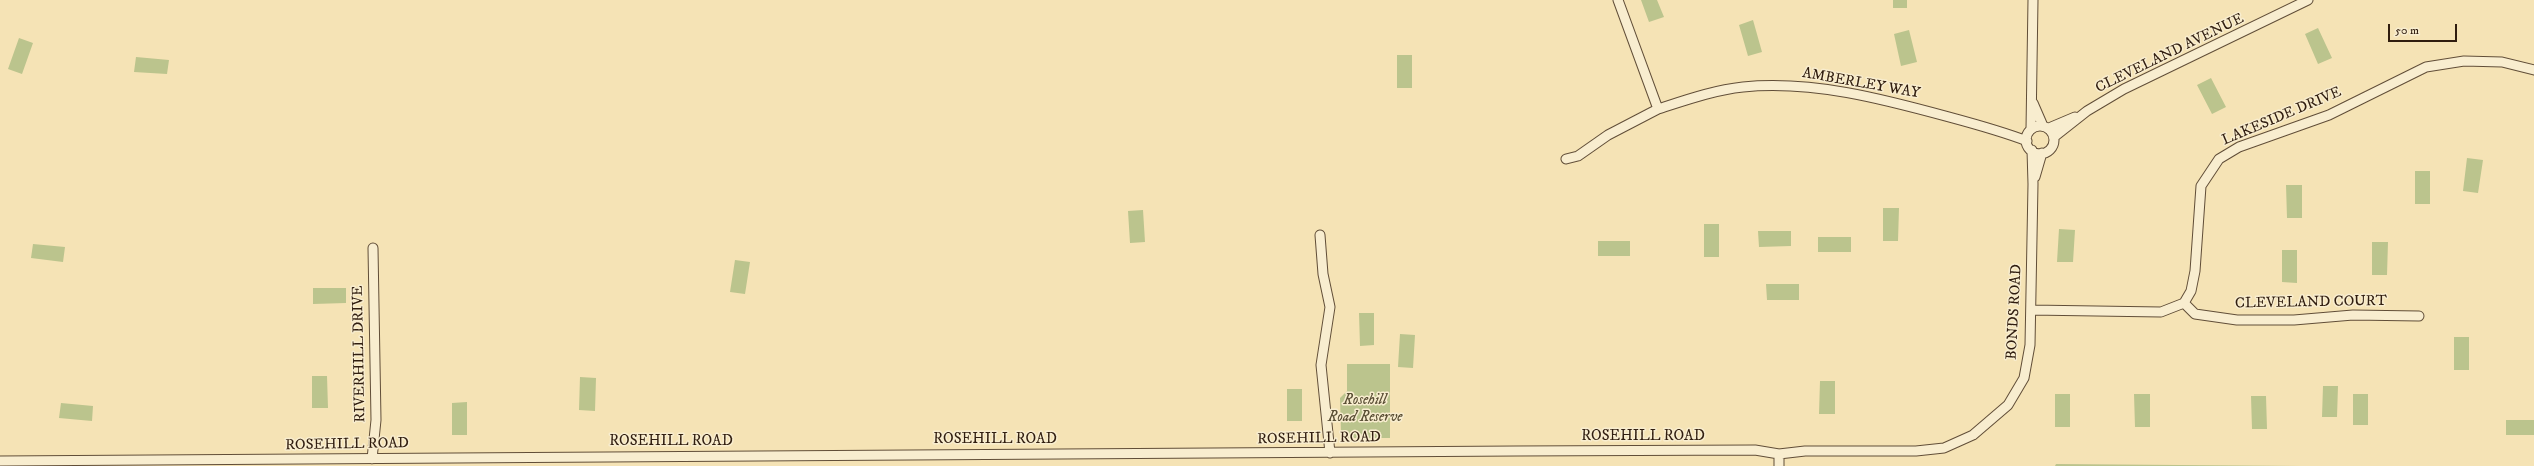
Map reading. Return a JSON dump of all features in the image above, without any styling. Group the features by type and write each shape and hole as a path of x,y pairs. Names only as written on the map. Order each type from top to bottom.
{"street":[{"path":"1618,0 1658,109"},
{"path":"2032,100 2046,127 2054,137 2050,150 2042,153 2032,150 2029,134 2032,100 2033,0"},
{"name":"CLEVELAND AVENUE","path":"2054,137 2087,111 2124,89 2308,0"},
{"name":"LAKESIDE DRIVE","path":"2184,303 2191,291 2195,271 2201,186 2219,160 2239,147 2329,115 2426,67 2464,62 2502,62 2534,70"},
{"name":"AMBERLEY WAY","path":"1566,159 1578,156 1608,135 1658,109 1699,96 1743,87 1804,86 1908,106 2006,132 2029,134"},
{"name":"CLEVELAND AVENUE","path":"2046,127 2087,111"},
{"path":"2029,134 2046,127"},
{"name":"BONDS ROAD","path":"1985,427 2008,405 2024,378 2028,365 2031,310 2033,184 2032,150"},
{"name":"BONDS ROAD","path":"2033,184 2042,153"},
{"path":"1320,235 1322,267 1330,308 1321,365 1330,453"},
{"name":"RIVERHILL DRIVE","path":"372,459 376,420 373,248"},
{"path":"2031,310 2161,312 2184,303"},
{"name":"CLEVELAND COURT","path":"2184,303 2195,314 2237,320 2294,320 2353,315 2419,316"},
{"name":"ROSEHILL ROAD","path":"0,461 1755,450 1779,454 1805,451 1931,450 1958,443 1985,427"},
{"path":"1778,466 1779,454"}],"green space":[{"path":"1641,0 1657,0 1664,17 1649,22"},
{"path":"1893,0 1907,0 1907,8 1893,8"},
{"path":"1753,20 1762,52 1748,56 1739,25"},
{"path":"2318,28 2332,58 2318,64 2305,34"},
{"path":"1909,30 1917,62 1901,66 1894,34"},
{"path":"19,38 33,43 22,74 8,69"},
{"path":"1397,55 1412,55 1412,88 1397,88"},
{"path":"136,57 169,60 167,74 134,72"},
{"path":"2211,78 2226,107 2212,114 2197,85"},
{"path":"2467,158 2483,160 2478,193 2463,191"},
{"path":"2415,171 2430,171 2430,204 2415,204"},
{"path":"2286,185 2302,185 2302,218 2287,218"},
{"path":"1883,208 1899,208 1898,241 1883,241"},
{"path":"1143,210 1145,242 1130,243 1128,211"},
{"path":"1704,224 1719,224 1719,257 1704,257"},
{"path":"2059,229 2075,230 2073,262 2057,262"},
{"path":"1758,231 1791,231 1791,246 1759,247"},
{"path":"1818,237 1851,237 1851,252 1818,252"},
{"path":"1598,241 1630,241 1630,256 1598,256"},
{"path":"2372,242 2388,242 2387,275 2372,275"},
{"path":"33,244 65,247 63,262 31,258"},
{"path":"2282,250 2297,250 2297,283 2282,282"},
{"path":"735,260 750,262 745,294 730,292"},
{"path":"1766,284 1799,284 1799,300 1767,300"},
{"path":"313,288 346,288 346,303 313,304"},
{"path":"1359,313 1374,313 1374,345 1360,346"},
{"path":"1400,334 1415,335 1413,368 1398,367"},
{"path":"2454,337 2469,337 2469,370 2454,370"},
{"name":"Rosehill Road Reserve","path":"1347,364 1390,364 1390,438 1345,438 1341,434 1340,398 1347,391"},
{"path":"312,376 327,376 328,408 312,408"},
{"path":"580,377 596,378 595,411 579,410"},
{"path":"1820,381 1835,381 1835,414 1819,414"},
{"path":"2323,386 2338,386 2337,417 2322,417"},
{"path":"1287,389 1302,389 1302,421 1287,421"},
{"path":"2055,394 2070,394 2070,427 2055,427"},
{"path":"2134,394 2150,394 2150,427 2135,427"},
{"path":"2353,394 2368,394 2368,425 2353,425"},
{"path":"2251,396 2266,396 2267,429 2252,429"},
{"path":"467,402 467,435 452,435 452,403"},
{"path":"61,403 93,406 92,421 59,418"},
{"path":"2506,420 2534,420 2534,435 2506,435"},
{"path":"2056,464 2301,466 2055,466"}]}
